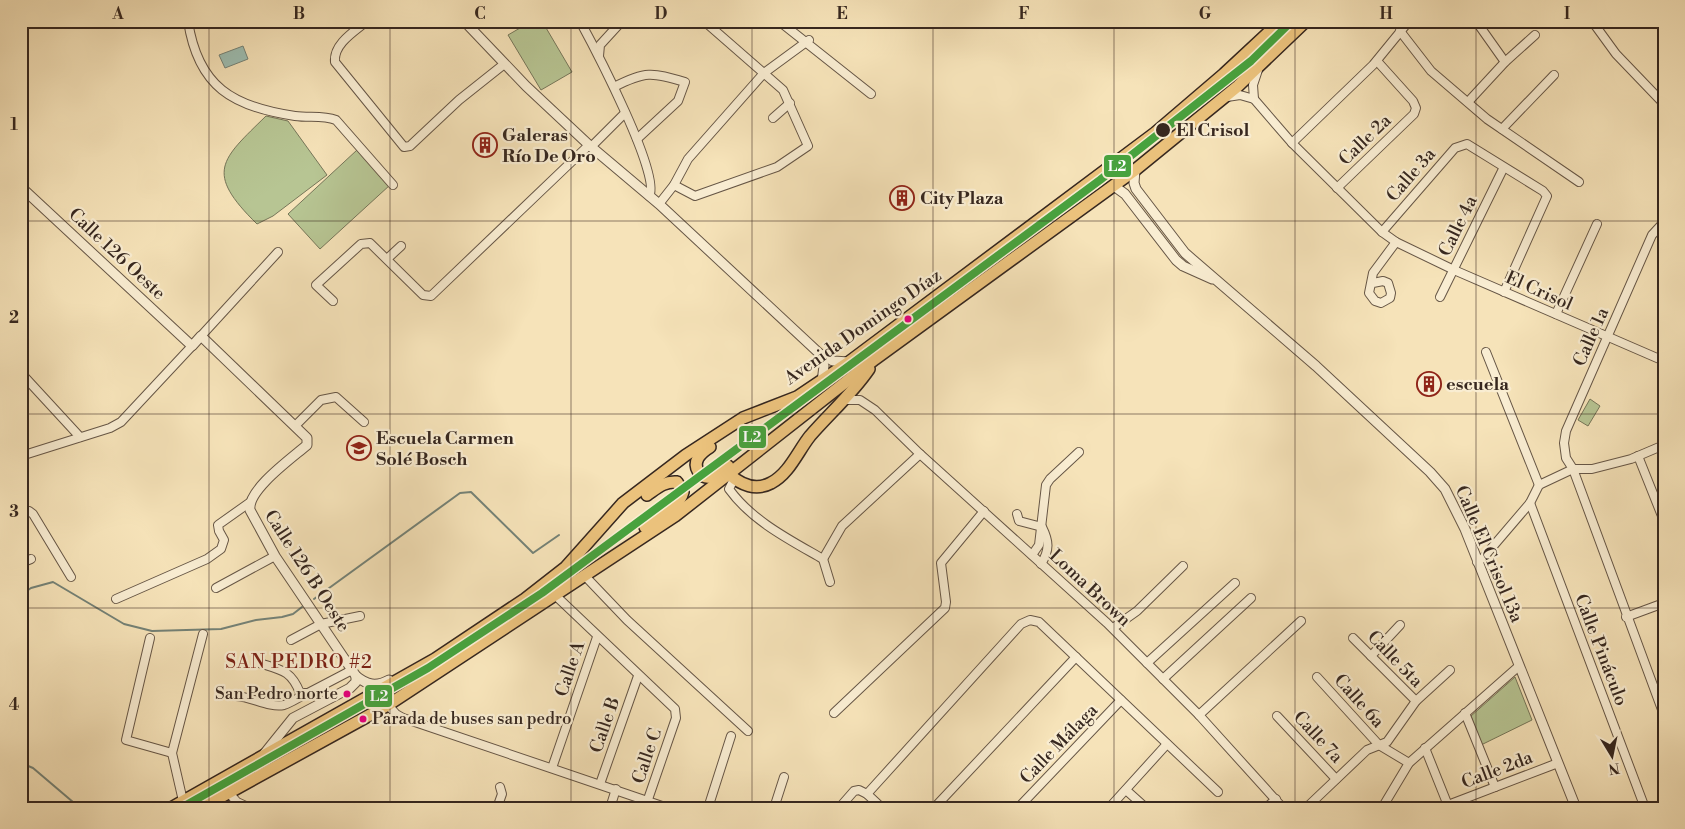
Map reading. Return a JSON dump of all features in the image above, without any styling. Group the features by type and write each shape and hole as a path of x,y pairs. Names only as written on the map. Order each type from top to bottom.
{"main road":[{"name":"Avenida Domingo Díaz","path":"171,808 435,660 525,599 566,567 623,504 686,455 743,418 797,397 822,382 1154,133 1224,74 1281,21"},
{"name":"Avenida Domingo Díaz","path":"201,808 388,705 556,596 627,546 732,477 797,420 875,359 1135,170 1262,64 1306,21"},
{"path":"732,477 746,485 754,486 766,485 776,480 809,438 861,380 875,359"},
{"path":"768,408 702,453 695,464 698,471 703,476 710,477 717,474 753,447 797,420"},
{"path":"597,534 663,483 677,482 683,492 681,499 642,528 627,546"}],"street":[{"path":"188,21 195,50 201,65 224,93 250,106 292,116 326,116 336,120 392,185"},
{"path":"367,21 344,41 336,54 335,62 404,147 410,146 459,100 503,65"},
{"path":"464,21 503,65 590,146 659,204 820,354 833,361 849,362"},
{"path":"580,21 637,139 652,186 649,196"},
{"path":"599,58 600,45 622,21"},
{"path":"674,185 695,196 707,194 777,167 808,146 790,102 783,90 704,21"},
{"path":"779,21 871,94"},
{"path":"1292,143 1377,61 1409,21"},
{"path":"1476,21 1505,62"},
{"path":"1592,21 1616,54 1664,104"},
{"path":"1400,31 1431,71 1502,129 1580,182"},
{"path":"1468,102 1505,62 1535,35"},
{"path":"659,204 674,185 688,159 764,73 807,42"},
{"name":"Calle 2a","path":"1338,188 1414,114 1416,108 1413,102 1377,61"},
{"path":"1218,101 1232,96 1254,99 1253,85 1262,64"},
{"path":"614,88 636,75 660,75 685,82 678,100 637,139"},
{"path":"1502,129 1554,75"},
{"name":"El Crisol","path":"1254,99 1292,143 1382,232 1396,242 1454,270 1664,361"},
{"path":"773,118 790,102"},
{"path":"333,301 316,285 361,244 370,243 423,295 431,296 625,112"},
{"name":"Calle 3a","path":"1382,232 1455,148 1467,144 1503,168"},
{"path":"1503,168 1543,191 1547,196 1504,292"},
{"name":"Calle 4a","path":"1440,297 1503,168"},
{"name":"Calle El Crisol 13a","path":"1135,170 1134,182 1136,189 1178,246 1316,366 1445,488 1456,508 1575,808"},
{"name":"Calle El Crisol 13a","path":"1114,186 1125,194 1183,266 1205,278 1217,280"},
{"name":"Calle 126 Oeste","path":"21,187 192,346"},
{"path":"1147,222 1155,216"},
{"name":"Calle 1a","path":"1664,222 1652,235 1566,431 1564,443 1566,458 1573,469 1626,617 1664,714"},
{"path":"1556,314 1597,224"},
{"path":"1373,283 1373,273 1396,242"},
{"path":"386,260 401,246"},
{"path":"21,456 110,428 121,422 278,252"},
{"name":"Calle 126 B Oeste","path":"201,336 307,438 307,445 259,488 249,503 255,522 274,556 354,673"},
{"path":"1486,352 1539,485"},
{"path":"820,354 824,366 822,382"},
{"path":"21,372 80,437"},
{"path":"861,380 860,392 865,402"},
{"path":"295,426 321,400 336,396 364,422"},
{"path":"844,400 854,399 865,402"},
{"name":"Loma Brown","path":"865,402 1113,628 1199,715 1283,808"},
{"path":"1477,562 1483,558 1530,503 1539,485 1573,469 1592,469 1638,456 1664,445"},
{"path":"1032,555 1039,545 1046,485 1078,452"},
{"path":"823,559 842,526 920,454"},
{"path":"1638,456 1664,521"},
{"path":"732,477 729,489 736,500 774,531 823,559 830,582"},
{"path":"116,599 207,559 221,550 224,540 218,532 218,525 249,503"},
{"name":"Calle Pináculo","path":"1530,503 1645,808"},
{"path":"834,713 944,608 946,602 941,563 984,510"},
{"path":"21,513 29,511 33,514 71,577"},
{"path":"1017,514 1020,520 1042,527 1049,543 1042,564"},
{"path":"216,588 274,556"},
{"path":"21,563 31,559"},
{"path":"1113,628 1137,611 1183,566"},
{"path":"583,576 623,620 627,620 748,731"},
{"path":"1147,663 1235,583"},
{"path":"556,596 638,676"},
{"path":"1163,679 1251,598"},
{"path":"1626,617 1664,603"},
{"path":"291,640 321,624 360,616"},
{"path":"867,794 1021,624 1030,620 1039,622 1218,792"},
{"path":"1199,715 1300,621"},
{"path":"1371,656 1400,625"},
{"path":"183,801 172,752 203,634"},
{"name":"Calle A","path":"552,768 597,637"},
{"path":"150,638 126,740 172,752"},
{"name":"Calle 5ta","path":"1353,638 1416,701"},
{"path":"934,808 1076,657"},
{"path":"354,673 368,684 380,684 419,664 435,660"},
{"path":"259,663 286,672 296,683 300,694 308,693"},
{"path":"1382,808 1409,764 1519,666"},
{"path":"1306,808 1367,750 1387,742 1416,701 1450,670"},
{"path":"236,696 248,697 272,705 284,705 354,673"},
{"path":"261,758 293,718 350,688 356,682 354,673"},
{"name":"Calle C","path":"638,676 673,705 677,714 647,804"},
{"name":"Calle B","path":"600,784 638,676"},
{"name":"Calle 6a","path":"1317,677 1379,745 1409,764"},
{"name":"Calle Málaga","path":"1018,808 1121,700"},
{"path":"388,705 403,718 600,784 647,804 668,808"},
{"path":"1465,713 1495,787"},
{"name":"Calle 7a","path":"1277,716 1336,779"},
{"path":"708,808 732,736"},
{"path":"1109,808 1167,744"},
{"path":"1425,748 1448,806"},
{"name":"Calle 2da","path":"1448,806 1558,763"},
{"path":"774,808 784,777"},
{"path":"497,808 502,794 500,787"},
{"path":"610,808 616,790"},
{"path":"840,807 854,791 859,790 867,794 882,808"},
{"path":"1126,790 1146,808"},
{"path":"229,792 237,802 250,808"},
{"path":"1266,808 1276,799"}],"green space":[{"path":"532,21 542,21 572,72 541,90 508,35"},
{"path":"266,116 288,121 327,175 273,216 257,224 240,206 230,191 225,179 225,167 229,156 238,144"},
{"path":"357,150 390,185 320,249 288,214"},
{"path":"1590,399 1600,406 1588,426 1578,420"},
{"path":"1515,677 1532,720 1481,745 1471,716"}],"water":[{"path":"243,46 248,59 225,68 219,55"}],"waterway":[{"path":"314,599 460,493 471,492 533,553 559,535"},
{"path":"21,595 31,588 53,582 124,624 152,631 221,629 256,620 282,617 293,614 302,607"},
{"path":"21,763 33,768 80,808"}],"transit line":[{"name":"L2","path":"181,808 428,668 542,593 1100,180 1251,61 1292,21"}],"place":[{"name":"El Crisol","path":"1163,130"},
{"name":"Galeras Río De Oro","path":"485,145"},
{"name":"City Plaza","path":"902,198"},
{"name":"escuela","path":"1429,384"},
{"name":"Escuela Carmen Solé Bosch","path":"359,448"},
{"name":"San Pedro norte","path":"347,694"},
{"name":"Parada de buses san pedro","path":"363,719"}],"district":[{"name":"SAN PEDRO #2","path":"299,662"}]}
